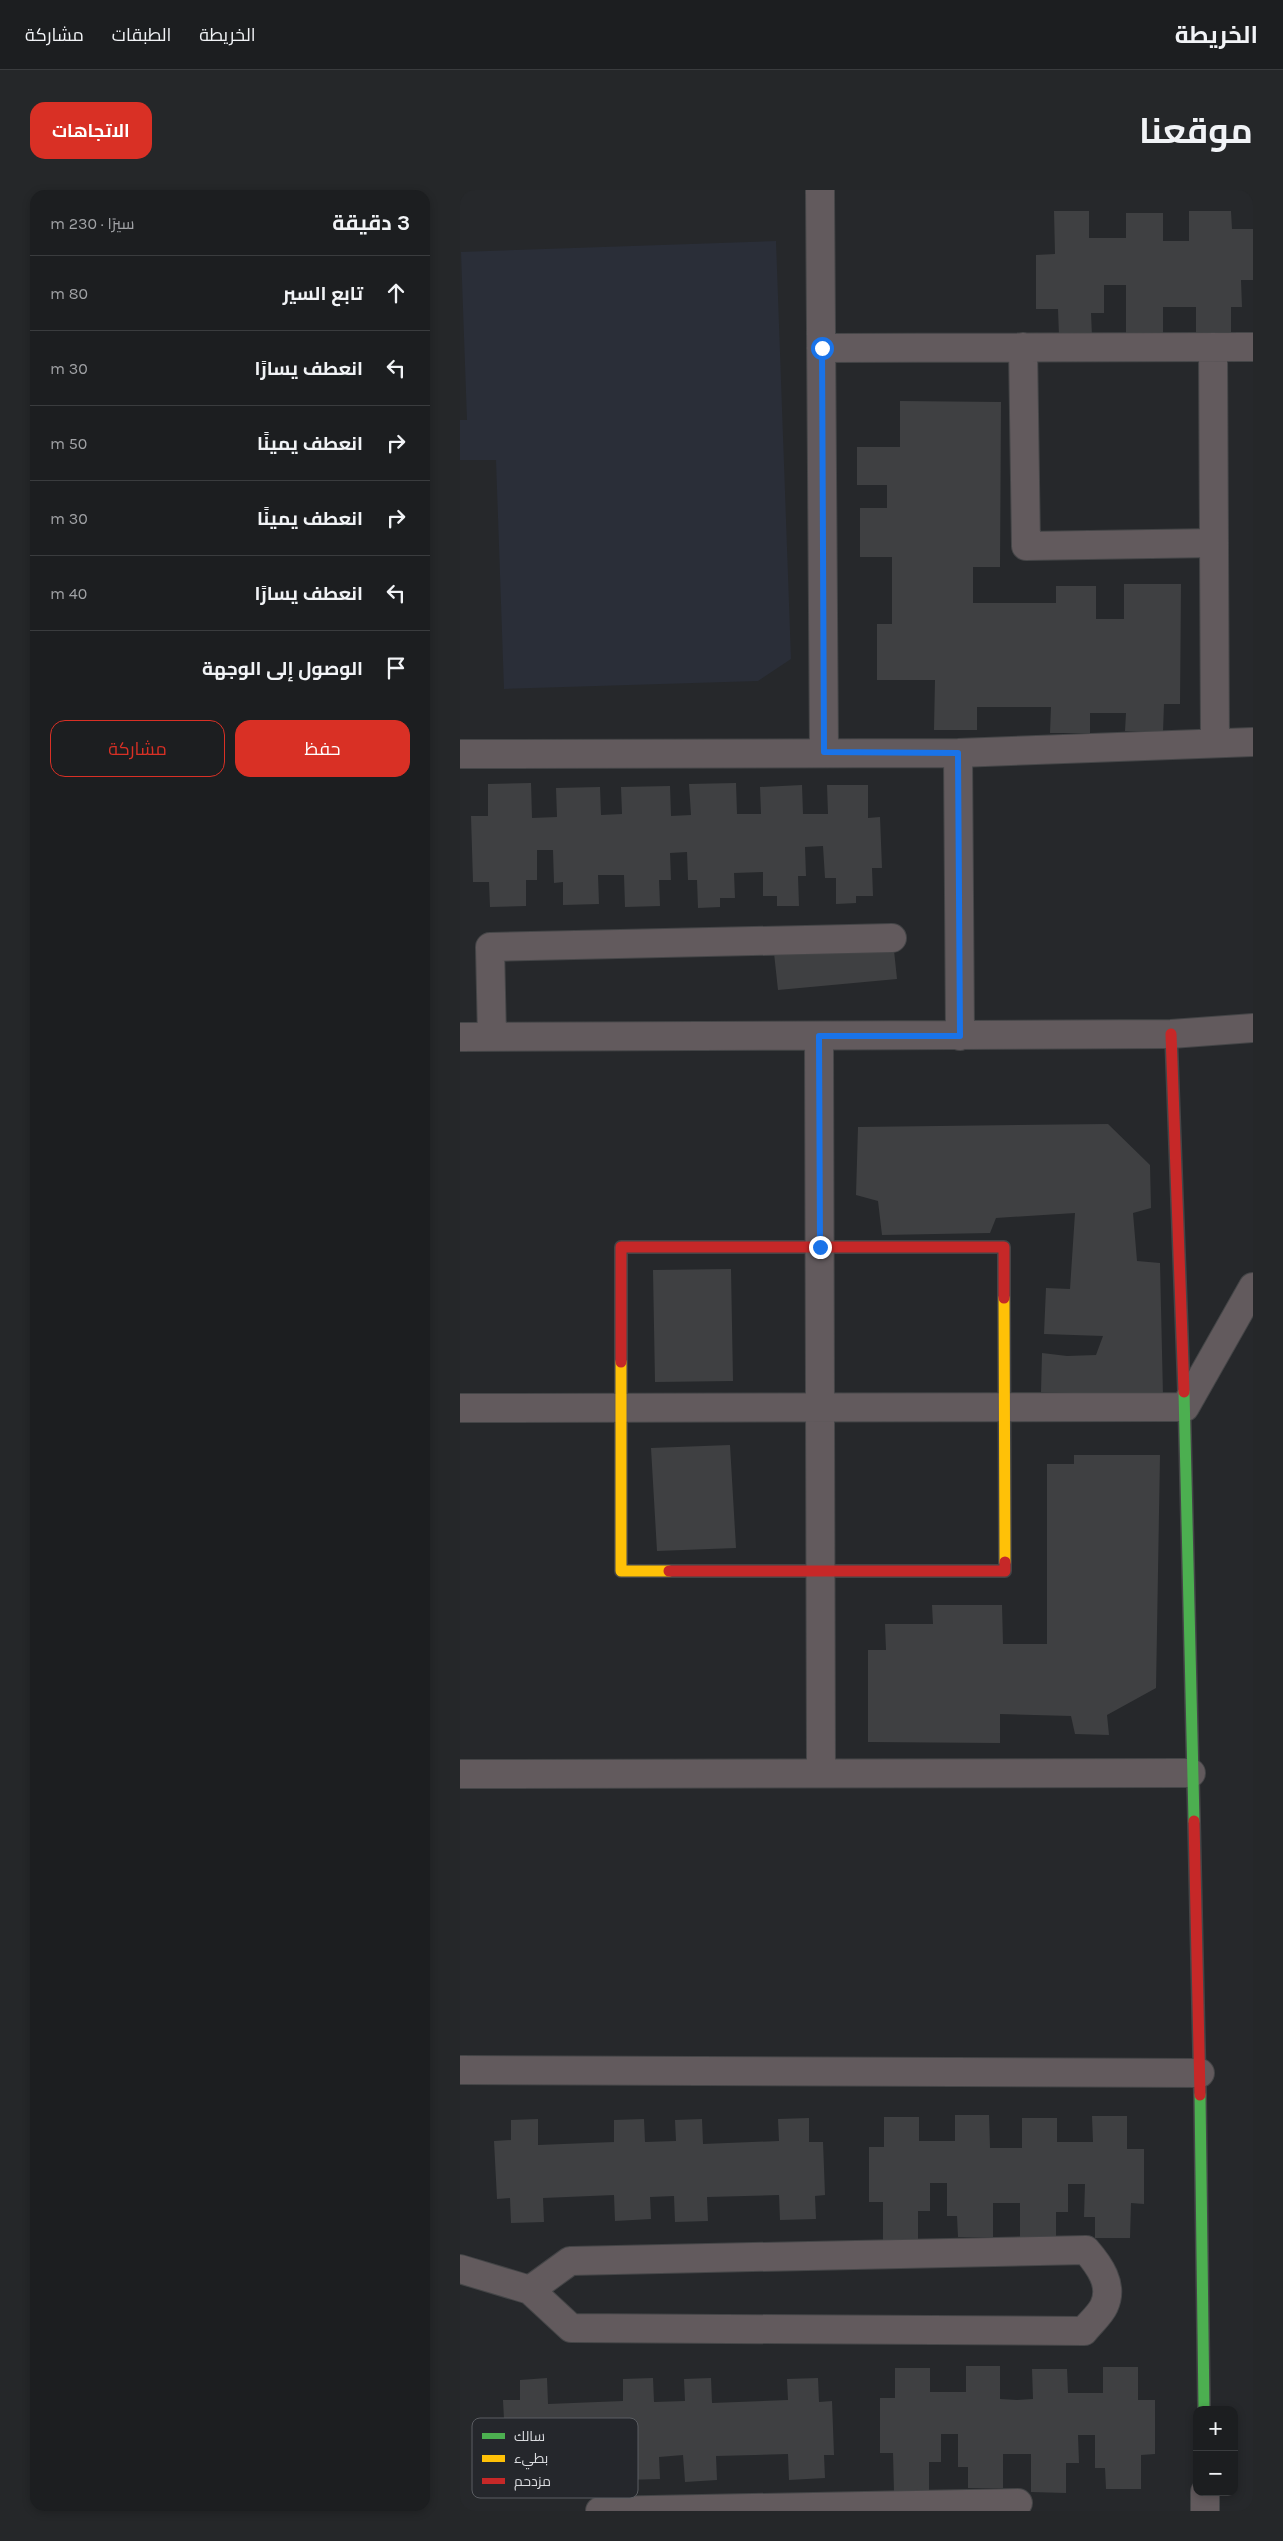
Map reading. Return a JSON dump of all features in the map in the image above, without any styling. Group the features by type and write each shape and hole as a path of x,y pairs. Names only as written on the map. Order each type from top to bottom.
{"street":[{"path":"820,190 824,752"},
{"path":"1023,347 1026,546 1214,543"},
{"path":"1213,347 1215,743"},
{"path":"822,348 1253,347"},
{"path":"460,754 958,753 1253,742"},
{"path":"958,753 960,1036"},
{"path":"492,1037 490,947 892,938"},
{"path":"460,1037 1171,1034 1253,1028"},
{"path":"1171,1034 1185,1407 1200,2073 1204,2406"},
{"path":"819,1036 821,1773"},
{"path":"621,1247 1004,1247 1004,1407 1005,1570 621,1571 621,1247"},
{"path":"1185,1407 1253,1287"},
{"path":"460,1408 1185,1407"},
{"path":"460,1774 1192,1773"},
{"path":"460,2070 1200,2073"},
{"path":"460,2269 530,2290 571,2328 1084,2331 1104,2306 1107,2287 1098,2264 1086,2250 570,2261 530,2290"},
{"path":"1205,2496 1205,2511"},
{"path":"600,2511 1018,2503"}],"shaded area":[{"path":"776,241 791,659 758,681 504,689 496,460 460,460 460,420 467,420 461,252"}],"building":[{"path":"1054,211 1089,211 1089,238 1126,238 1126,213 1163,213 1163,241 1189,241 1189,211 1231,211 1232,229 1253,229 1253,280 1241,280 1242,307 1231,307 1231,334 1196,335 1196,307 1163,307 1163,335 1126,335 1126,285 1104,285 1104,313 1091,313 1092,336 1059,336 1058,309 1036,309 1036,255 1055,254"},
{"path":"900,401 1001,402 1000,567 973,567 973,603 1056,603 1056,586 1096,586 1096,619 1124,619 1124,584 1181,584 1180,704 1164,704 1163,732 1125,731 1126,713 1090,713 1090,733 1050,733 1051,707 977,707 977,730 934,730 935,680 877,680 877,624 892,624 892,557 860,557 860,508 887,508 887,485 857,485 857,447 900,447"},
{"path":"531,783 532,818 557,817 556,788 600,787 601,815 622,814 621,787 670,786 671,816 691,815 689,784 736,783 737,814 761,814 760,787 802,785 803,814 828,814 827,785 868,785 868,818 880,817 882,868 872,868 873,896 856,896 856,903 836,904 836,878 825,878 823,846 805,847 806,876 798,876 799,906 777,906 777,896 763,896 763,872 734,873 735,898 720,898 720,907 698,908 697,880 688,880 687,852 670,853 671,880 659,880 660,906 625,907 624,875 598,875 599,904 563,905 563,882 554,883 553,850 537,850 537,880 526,880 526,906 490,907 489,882 473,882 471,816 488,816 488,784"},
{"path":"893,941 897,979 778,990 774,953"},
{"path":"1108,1124 1150,1165 1151,1208 1133,1213 1137,1261 1160,1263 1163,1396 1041,1392 1042,1353 1067,1356 1096,1355 1103,1336 1044,1334 1046,1288 1070,1289 1075,1213 996,1218 990,1233 882,1235 878,1201 856,1195 858,1127"},
{"path":"731,1269 733,1381 655,1382 653,1270"},
{"path":"730,1445 736,1548 657,1551 651,1448"},
{"path":"1074,1455 1160,1455 1156,1688 1107,1715 1109,1735 1075,1734 1071,1716 1000,1714 1000,1743 868,1742 868,1650 886,1650 885,1624 933,1624 932,1605 1002,1605 1003,1644 1047,1644 1047,1464 1074,1464"},
{"path":"955,2115 989,2115 990,2148 1022,2148 1022,2118 1057,2118 1057,2142 1093,2142 1092,2116 1127,2116 1127,2149 1144,2149 1144,2204 1131,2203 1130,2238 1095,2238 1095,2217 1084,2217 1085,2184 1068,2184 1068,2212 1056,2212 1056,2242 1020,2242 1020,2203 993,2203 993,2237 958,2237 957,2216 947,2216 947,2183 930,2183 930,2211 918,2211 918,2241 883,2240 883,2202 869,2202 869,2147 884,2147 884,2117 919,2117 919,2141 955,2141"},
{"path":"809,2118 809,2142 823,2142 825,2195 815,2196 816,2219 780,2220 779,2195 707,2197 708,2221 675,2222 674,2196 650,2197 651,2219 615,2221 614,2195 543,2198 544,2222 511,2223 510,2198 497,2199 494,2141 511,2140 511,2120 538,2119 538,2145 614,2142 614,2120 644,2119 645,2142 676,2141 675,2120 702,2119 703,2144 779,2141 778,2119"},
{"path":"966,2366 1000,2366 1000,2399 1017,2400 1033,2399 1032,2369 1067,2369 1068,2393 1103,2393 1103,2367 1138,2367 1138,2400 1155,2400 1155,2454 1141,2455 1141,2489 1106,2489 1105,2468 1095,2468 1095,2435 1078,2435 1079,2463 1066,2463 1066,2493 1031,2492 1031,2454 1003,2454 1003,2488 968,2488 968,2467 958,2467 958,2434 941,2434 941,2462 929,2462 929,2492 894,2492 893,2453 880,2453 880,2398 895,2398 895,2368 930,2368 930,2392 966,2392"},
{"path":"547,2378 548,2404 623,2401 623,2379 653,2378 654,2402 685,2401 684,2379 711,2378 712,2403 788,2400 787,2379 818,2378 819,2402 832,2401 834,2455 824,2455 825,2478 789,2480 788,2454 716,2456 717,2480 685,2482 683,2455 659,2457 660,2479 638,2480 638,2418 504,2418 503,2400 520,2400 520,2380"}],"traffic: fast":[{"path":"1184,1392 1194,1821"},
{"path":"1200,2095 1204,2406"}],"traffic: slow":[{"path":"1004,1298 1005,1562"},
{"path":"621,1362 621,1571 669,1571"}],"traffic: jam":[{"path":"1171,1034 1184,1392"},
{"path":"621,1247 1004,1247 1004,1298"},
{"path":"621,1247 621,1362"},
{"path":"669,1571 1005,1571 1005,1562"},
{"path":"1194,1821 1200,2095"}],"route":[{"path":"820,1247 819,1036 960,1036 958,753 824,752 822,348"}]}
